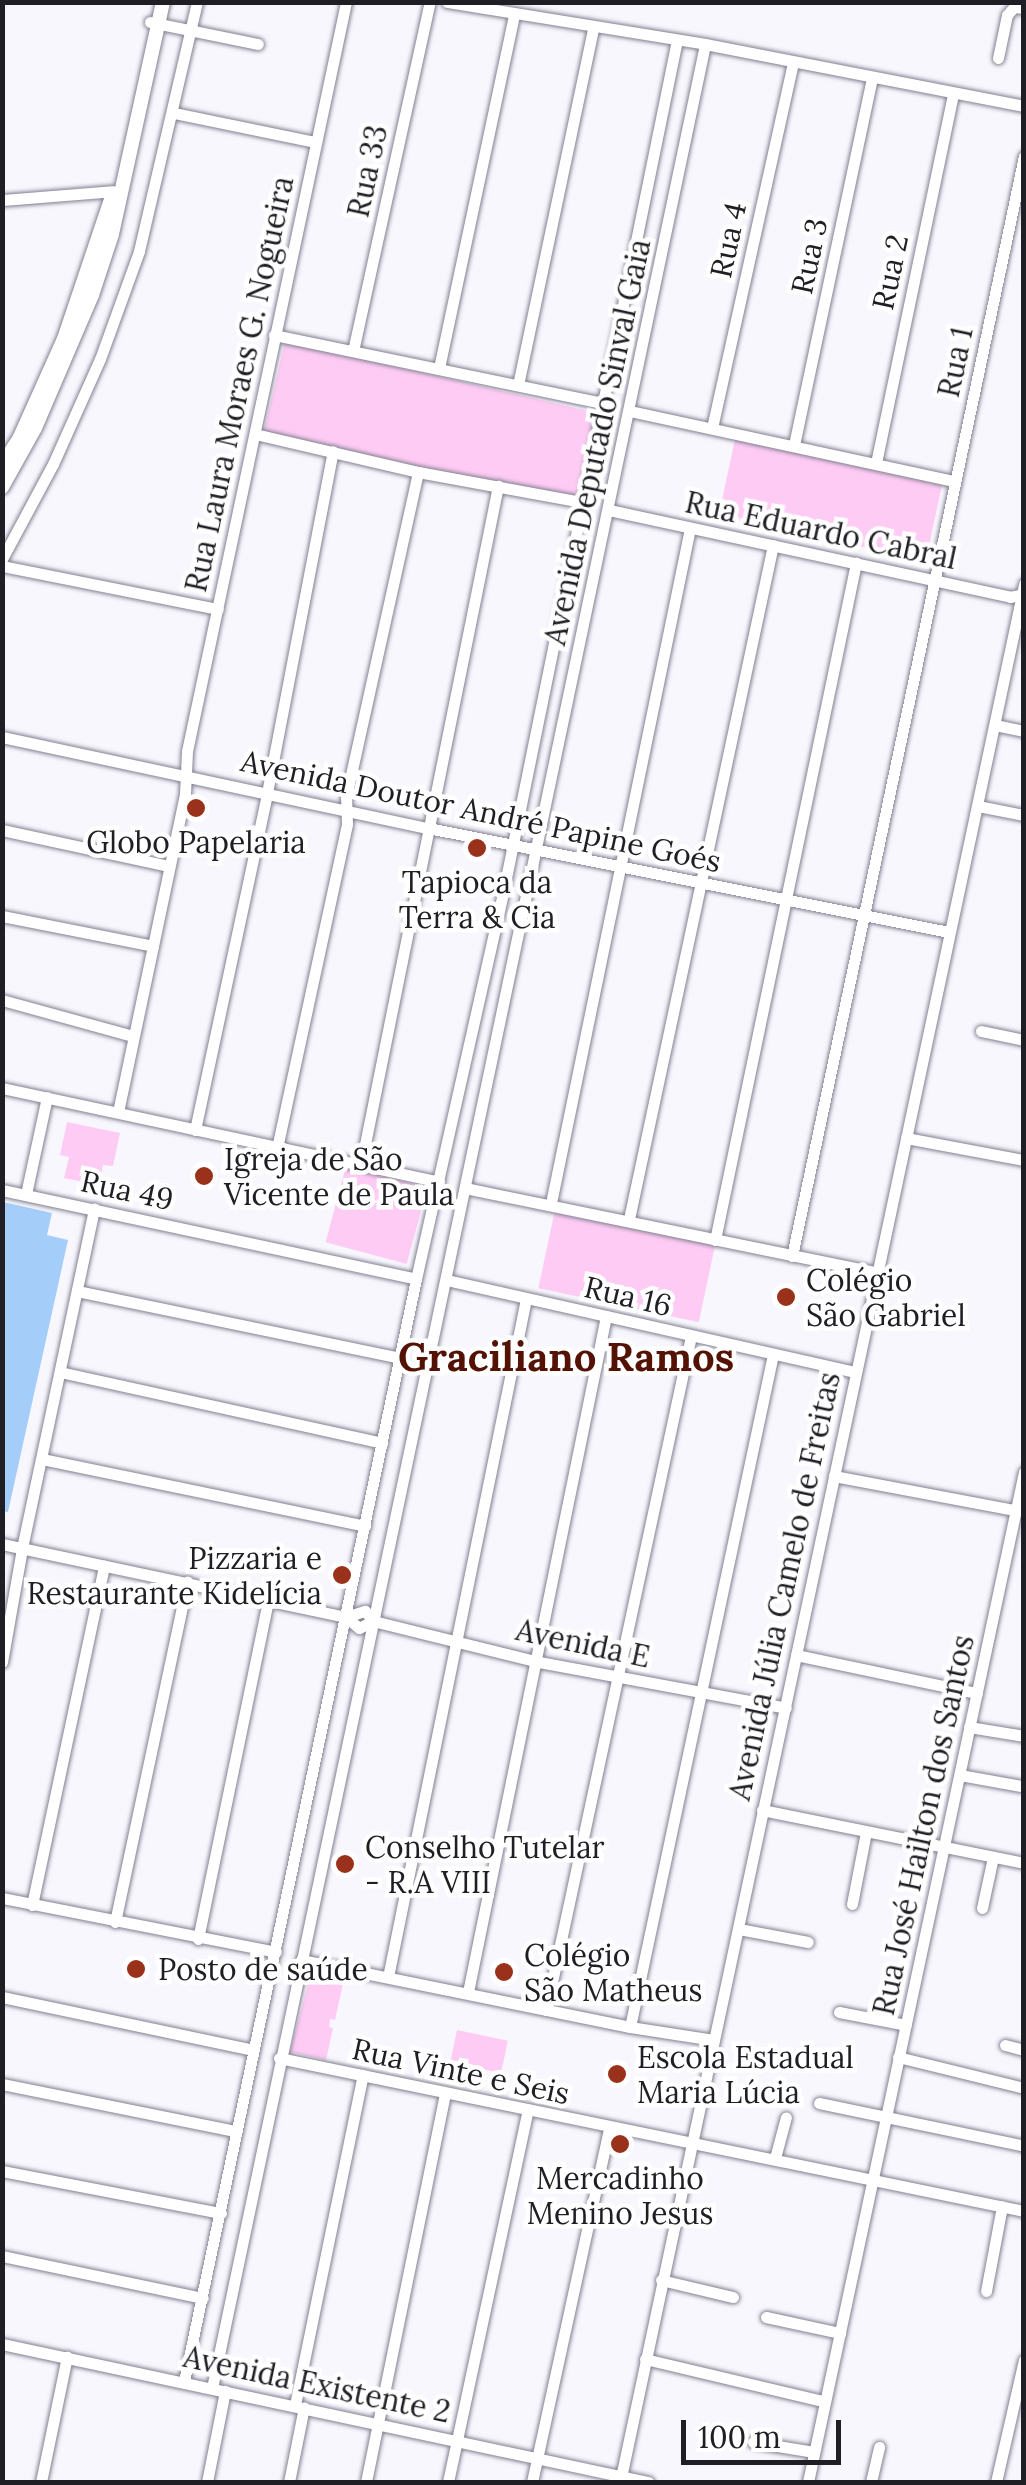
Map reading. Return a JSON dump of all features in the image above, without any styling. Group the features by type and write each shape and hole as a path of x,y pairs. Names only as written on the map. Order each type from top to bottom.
{"main road":[{"path":"2,486 35,428 92,296 112,234 154,23 154,2"},
{"path":"2,465 19,439 64,339 96,252 154,23 163,2"}],"street":[{"path":"197,2 174,114 138,251 100,359 53,464 2,562 218,609"},
{"name":"Rua Laura Moraes G. Nogueira","path":"118,1112 186,776 186,751 346,2"},
{"name":"Rua 33","path":"353,351 430,2"},
{"path":"447,2 705,44 1024,106"},
{"path":"998,58 1007,15 1014,7 1023,8"},
{"path":"439,368 514,14"},
{"path":"154,23 258,44"},
{"path":"518,385 593,28"},
{"name":"Avenida Deputado Sinval Gaia","path":"184,2381 416,1279 440,1182 677,40"},
{"name":"Avenida Deputado Sinval Gaia","path":"212,2388 705,44"},
{"name":"Rua 4","path":"712,428 793,62"},
{"name":"Rua 3","path":"794,445 872,77"},
{"name":"Rua 2","path":"876,462 953,93"},
{"path":"174,114 314,142"},
{"name":"Rua 1","path":"792,1256 1024,156"},
{"path":"2,200 112,191"},
{"path":"274,335 603,403"},
{"path":"630,411 955,480"},
{"path":"255,434 418,472 582,502"},
{"path":"195,1130 267,793 333,451"},
{"path":"591,458 618,462"},
{"path":"277,1148 418,472"},
{"path":"361,1164 498,486"},
{"name":"Rua Eduardo Cabral","path":"609,510 1010,597 1023,591"},
{"path":"551,1203 690,528"},
{"path":"629,1219 772,545"},
{"path":"715,1240 856,562"},
{"name":"Avenida Júlia Camelo de Freitas","path":"620,2480 1023,591"},
{"path":"1008,654 1024,657"},
{"path":"995,725 1024,731"},
{"name":"Avenida Doutor André Papine Goés","path":"2,736 621,868 949,932"},
{"path":"978,806 1024,815"},
{"path":"2,830 168,866"},
{"path":"2,916 152,946"},
{"path":"2,1000 134,1036"},
{"path":"982,1031 1024,1040"},
{"path":"2,1088 440,1182"},
{"path":"26,1194 47,1097"},
{"path":"906,1138 1024,1160"},
{"path":"465,1188 875,1272"},
{"name":"Rua 49","path":"2,1190 416,1279"},
{"path":"2,1662 22,1548 94,1208"},
{"path":"430,1224 455,1232"},
{"name":"Rua 16","path":"447,1280 856,1372"},
{"path":"77,1291 401,1358"},
{"path":"388,1977 526,1298"},
{"path":"468,1992 539,1662 606,1316"},
{"path":"546,2010 691,1336"},
{"path":"630,2027 773,1354"},
{"path":"60,1372 382,1444"},
{"path":"42,1458 366,1526"},
{"name":"Rua José Hailton dos Santos","path":"808,2482 870,2177 1020,1511 1024,1472"},
{"path":"834,1476 1020,1511"},
{"name":"Avenida E","path":"2,1544 346,1616 358,1628 372,1622 539,1662 786,1708"},
{"path":"32,1905 104,1566"},
{"path":"115,1922 188,1582"},
{"path":"198,1940 268,1600"},
{"path":"796,1654 976,1693"},
{"path":"969,1727 1024,1736"},
{"path":"960,1775 1022,1786"},
{"path":"762,1810 1024,1864"},
{"path":"852,1904 866,1832"},
{"path":"982,1908 993,1857"},
{"path":"2,1898 198,1940 276,1952"},
{"path":"738,1929 808,1942"},
{"path":"301,1960 630,2027 714,2040"},
{"path":"2,1996 253,2050"},
{"path":"265,2002 290,2008"},
{"path":"839,2012 906,2025"},
{"path":"1005,2046 1024,2050"},
{"name":"Rua Vinte e Seis","path":"279,2058 1024,2211"},
{"path":"898,2058 1024,2088"},
{"path":"288,2482 363,2075"},
{"path":"2,2084 236,2131"},
{"path":"366,2482 445,2094"},
{"path":"820,2102 1024,2146"},
{"path":"448,2482 528,2110"},
{"path":"775,2158 786,2117"},
{"path":"532,2482 609,2128"},
{"path":"2,2171 221,2213"},
{"path":"986,2291 1002,2206"},
{"path":"2,2256 204,2298"},
{"path":"661,2280 733,2297"},
{"path":"766,2318 840,2333"},
{"name":"Avenida Existente 2","path":"2,2344 537,2456 620,2480 648,2482"},
{"path":"42,2482 67,2357"},
{"path":"644,2359 823,2400"},
{"path":"996,2482 1024,2360"},
{"path":"207,2482 226,2390"},
{"path":"1009,2430 1024,2433"},
{"path":"753,2442 814,2452"},
{"path":"871,2482 879,2447"}],"shaded area":[{"path":"285,341 597,413 576,504 264,432"},
{"path":"735,439 942,483 926,560 719,516"},
{"path":"67,1122 120,1133 113,1166 103,1165 99,1185 64,1178 69,1157 60,1155"},
{"path":"346,1166 427,1188 407,1264 326,1242"},
{"path":"556,1205 716,1239 699,1322 538,1288"},
{"path":"311,1973 344,1979 335,2020 330,2019 329,2027 333,2028 326,2060 290,2052"},
{"path":"457,2030 508,2041 501,2073 450,2062"}],"water":[{"path":"3,1202 52,1213 47,1235 68,1240 8,1512 2,1511"}],"place":[{"name":"Globo Papelaria","path":"196,808"},
{"name":"Tapioca da Terra & Cia","path":"477,848"},
{"name":"Igreja de São Vicente de Paula","path":"204,1176"},
{"name":"Colégio São Gabriel","path":"786,1297"},
{"name":"Pizzaria e Restaurante Kidelícia","path":"342,1575"},
{"name":"Conselho Tutelar - R.A VIII","path":"345,1864"},
{"name":"Posto de saúde","path":"136,1969"},
{"name":"Colégio São Matheus","path":"504,1972"},
{"name":"Escola Estadual Maria Lúcia","path":"617,2074"},
{"name":"Mercadinho Menino Jesus","path":"620,2144"}],"district":[{"name":"Graciliano Ramos","path":"566,1357"}]}
